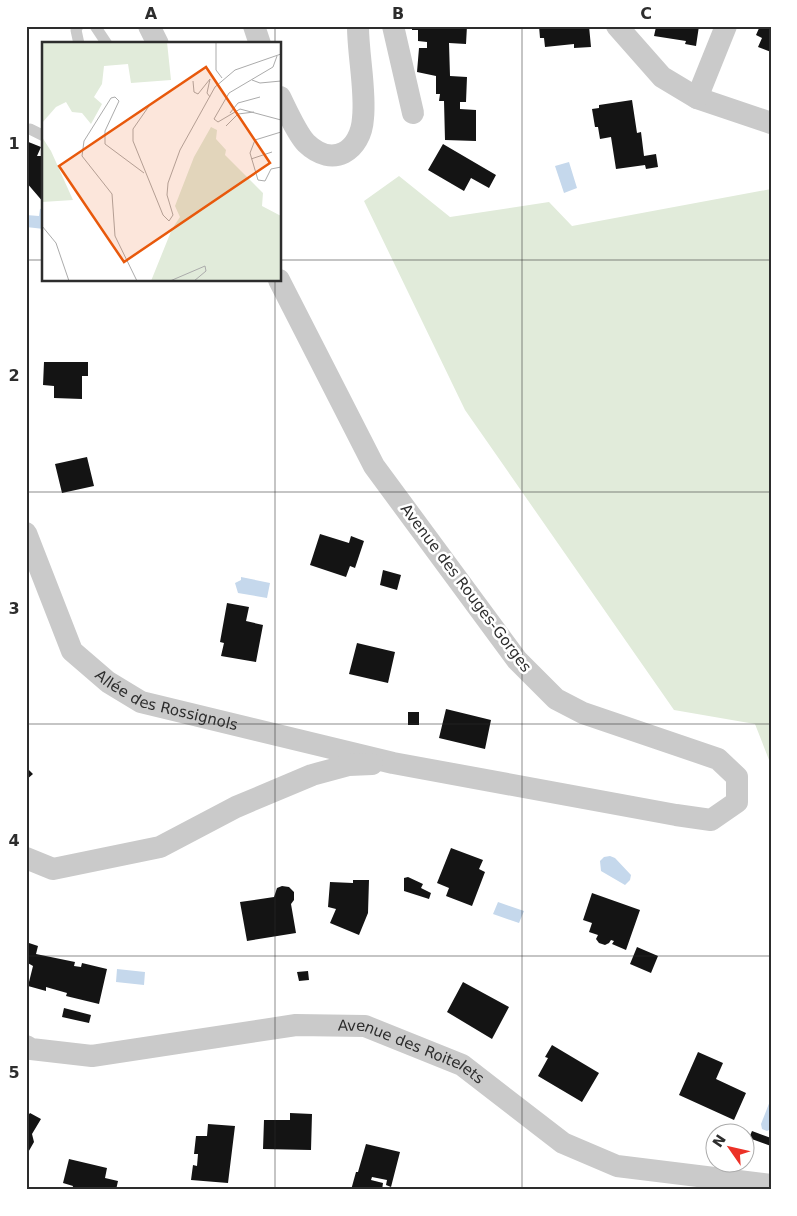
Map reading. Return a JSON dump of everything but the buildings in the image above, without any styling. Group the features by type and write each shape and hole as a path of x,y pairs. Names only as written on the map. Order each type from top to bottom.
{"street":[{"path":"149,26 157,42"},
{"path":"254,26 259,42"},
{"path":"281,99 306,143 326,155 340,155 350,150 360,138 364,117 358,36 344,26"},
{"path":"393,26 412,112"},
{"path":"617,26 621,33 662,77 698,98 771,123"},
{"path":"698,98 726,26"},
{"name":"Avenue des Rouges-Gorges","path":"280,281 374,466 517,660 556,699 583,714 718,759 737,777 737,802 711,820 393,763"},
{"name":"Allée des Rossignols","path":"26,533 72,651 108,682 141,702 393,763"},
{"path":"26,858 53,869 160,847 236,807 312,776 349,765 393,763"},
{"name":"Avenue des Roitelets","path":"26,1046 31,1049 92,1056 296,1025 365,1026 462,1065 563,1143 617,1166 771,1185"}],"lane":[{"path":"78,26 76,30 79,42"},
{"path":"95,26 106,42"},
{"path":"30,129 42,135"}],"green space":[{"path":"399,176 450,217 549,202 572,226 771,189 771,765 755,724 674,710 465,410 364,201"}],"water":[{"path":"569,162 577,188 564,193 555,166"},
{"path":"42,208 42,229 26,227 26,215 39,216 40,209"},
{"path":"241,577 270,583 267,598 238,593 235,583 241,580"},
{"path":"610,856 615,858 631,875 630,880 625,885 601,871 600,861 604,857"},
{"path":"498,902 524,911 519,923 493,914"},
{"path":"117,969 145,972 144,985 116,982"},
{"path":"770,1101 771,1129 767,1131 762,1129 761,1124"}]}
